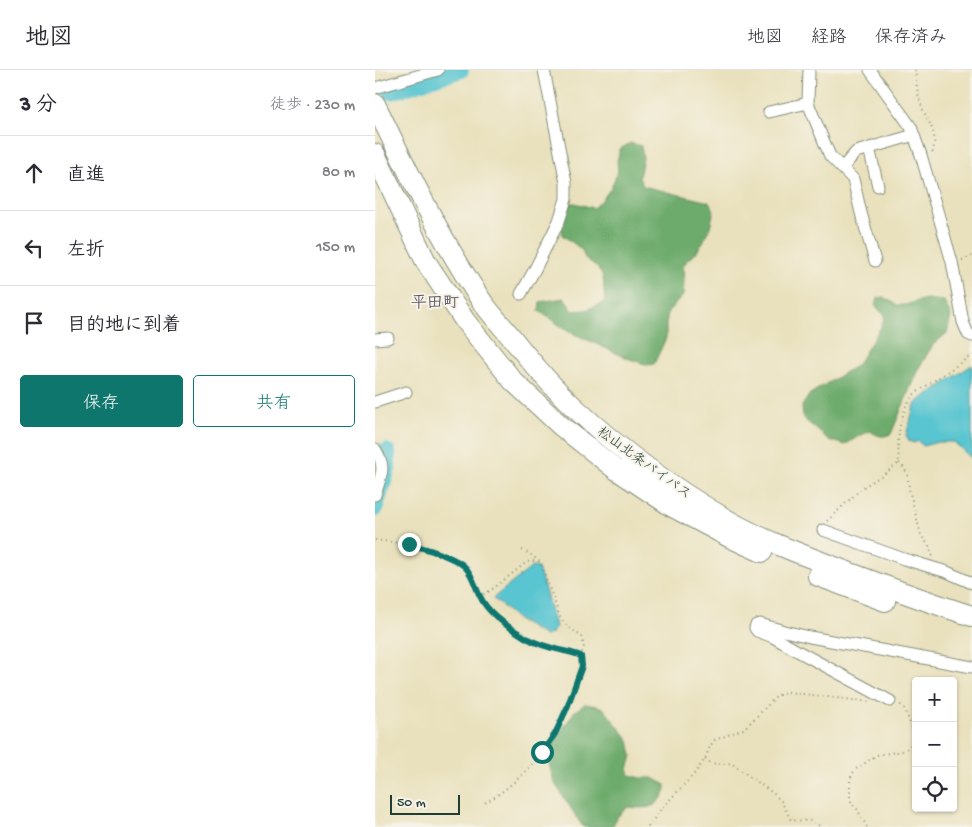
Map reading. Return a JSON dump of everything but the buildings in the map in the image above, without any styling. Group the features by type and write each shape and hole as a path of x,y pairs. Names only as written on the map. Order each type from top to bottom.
{"highway":[{"name":"松山北条バイパス","path":"375,104 404,165 447,246 485,304 530,361 574,408 627,453 682,491 732,522 787,549 972,616"},
{"name":"松山北条バイパス","path":"375,154 426,262 465,321 513,381 561,426 607,462 671,506 729,537 782,561 851,588 972,630"}],"street":[{"path":"375,88 403,75 438,70"},
{"path":"521,294 559,221 566,198 566,183 544,70"},
{"path":"809,70 808,103 830,156 853,178 875,261"},
{"path":"870,70 911,127 952,262 963,322 968,334 972,336"},
{"path":"769,112 808,103"},
{"path":"843,167 856,152 914,135"},
{"path":"869,148 878,186"},
{"path":"375,339 388,338"},
{"path":"375,402 406,392"},
{"path":"375,449 382,462 383,469 375,495"},
{"path":"823,530 888,554 947,572 972,583"},
{"path":"890,701 773,637 757,631 756,625 760,624 803,636 972,667"}],"path":[{"path":"915,70 920,102 930,121 935,144 933,154 925,169"},
{"path":"932,567 933,555 921,535 909,489 908,477 899,462 898,441 900,424 906,406 913,395 972,355"},
{"path":"823,530 825,522 861,488 899,462"},
{"path":"375,540 409,544 458,562 471,574 479,596 488,609 517,632 551,648 581,656"},
{"path":"483,804 498,796 523,773 555,734 567,708 582,666 581,656 584,640 564,623 560,617 540,562 522,550"},
{"path":"479,596 490,591 527,562 540,562"},
{"path":"648,827 661,809 686,783 705,759 710,746 715,740 743,729 776,697 787,692 877,702 890,701 906,710 915,736 907,749 877,755 856,769 852,774 850,799 867,827"},
{"path":"705,759 710,764 715,765 731,763 774,794 781,801 791,820 812,821 821,827"}],"green space":[{"path":"630,143 641,146 643,158 639,177 643,186 709,202 714,210 710,227 703,242 683,267 683,296 668,312 666,338 654,364 647,365 568,331 539,311 540,302 564,298 573,311 586,310 605,302 603,276 596,266 585,258 582,250 562,235 562,225 570,203 593,208 602,200 611,188 618,171 617,161 620,149"},
{"path":"884,297 897,305 905,305 926,299 944,301 951,316 947,333 933,345 918,369 891,434 880,436 870,431 845,445 829,440 803,418 802,406 810,394 857,365 881,327 885,316 875,305 878,298"},
{"path":"585,704 603,708 629,740 632,756 628,769 630,775 641,778 653,778 666,785 664,794 658,803 646,808 628,807 618,816 612,827 583,827 554,782 548,760 555,740 575,711"}],"water":[{"path":"972,365 972,459 954,442 938,442 923,446 918,441 914,443 909,441 906,435 914,407 918,401"},
{"path":"532,567 538,568 556,627 552,633 545,636 518,620 493,598"}],"waterway":[{"path":"391,92 461,70"},
{"path":"375,509 388,469 388,452 386,451"}],"district":[{"name":"平田町","path":"435,301"}],"route":[{"path":"409,544 458,562 466,568 471,574 479,596 488,609 517,632 551,648 581,656 582,666 567,708 555,734 542,752"}]}
